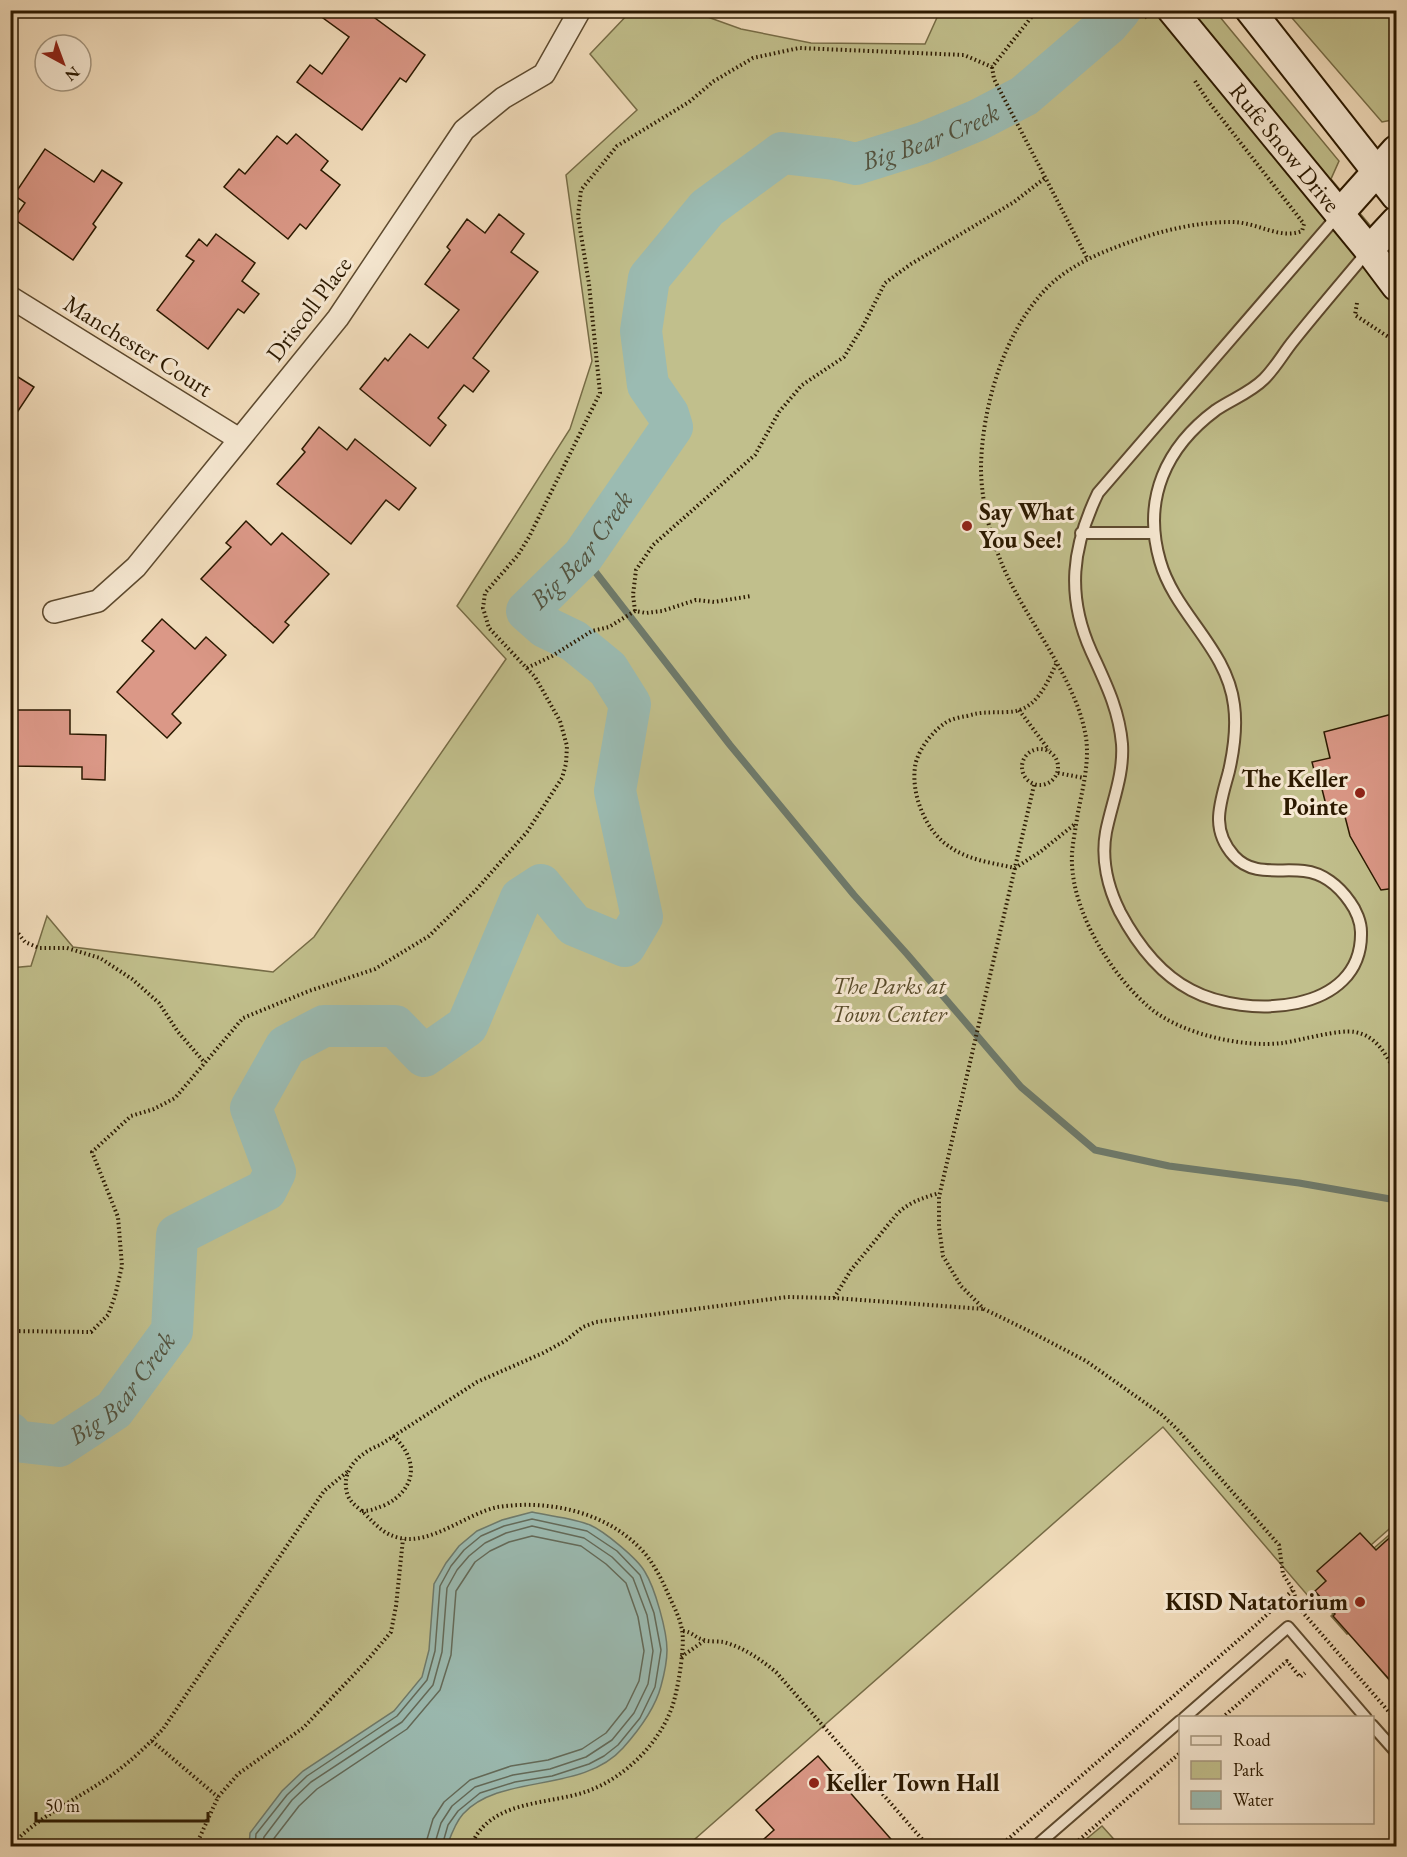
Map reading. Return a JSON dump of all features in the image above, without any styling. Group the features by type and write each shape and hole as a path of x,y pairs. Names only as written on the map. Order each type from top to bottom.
{"main road":[{"name":"Rufe Snow Drive","path":"1172,10 1370,250 1396,286"},
{"path":"1250,10 1396,196"},
{"path":"1339,214 1396,150"},
{"path":"1370,250 1396,221"}],"street":[{"name":"Driscoll Place","path":"54,612 98,602 136,567 338,318 464,130 503,98 544,74 580,10"},
{"name":"Manchester Court","path":"10,297 239,439"}],"lane":[{"path":"1339,214 1098,493 1082,533 1074,582 1081,627 1104,677 1120,724 1122,750 1120,775 1105,844 1107,878 1114,900 1139,942 1175,981 1192,991 1236,1006 1278,1007 1300,1003 1324,993 1341,981 1354,966 1360,949 1362,928 1355,908 1344,893 1326,878 1306,871 1270,872 1252,867 1236,858 1224,841 1219,822 1220,798 1228,774 1236,726 1230,683 1220,660 1174,593 1161,565 1154,533 1154,505 1162,474 1179,446 1196,427 1219,408 1243,396 1264,379 1370,250"},
{"path":"1082,533 1154,533"},
{"path":"1186,1716 1288,1627 1364,1716"},
{"path":"1036,1846 1179,1722"},
{"path":"1374,1727 1396,1752"}],"path":[{"path":"1037,10 992,67 994,79 1087,258"},
{"path":"10,1331 91,1332 108,1316 122,1266 118,1216 92,1152 130,1116 175,1098 243,1018 309,991 375,969 429,936 475,891 527,832 562,778 567,746 560,721 535,677 489,628 483,608 485,593 518,555 529,537 600,393 590,284 578,216 581,190 600,165 617,146 689,102 714,81 753,58 799,48 964,55 992,67"},
{"path":"1191,75 1208,101 1304,224 1302,231 1286,236 1256,224 1233,222 1174,230 1136,240 1087,258 1052,284 1018,324 998,373 985,426 981,467 988,519 1006,572 1056,664 1082,718 1087,739 1072,864 1079,902 1086,921 1100,948 1123,981 1151,1009 1182,1027 1208,1036 1279,1044 1354,1032 1382,1047 1396,1073"},
{"path":"635,611 633,596 636,570 653,545 755,455 779,412 802,385 844,357 885,283 911,264 1014,202 1045,178"},
{"path":"1357,303 1355,315 1396,342"},
{"path":"527,668 552,656 592,631 609,627 635,611 646,613 662,611 696,600 714,602 751,596"},
{"path":"1056,664 1043,693 1023,709 1010,712 983,711 947,721 932,734 923,748 915,765 914,778 921,809 928,824 939,840 960,854 1015,868 1051,845 1077,823"},
{"path":"1019,710 1057,761 1058,773 1046,785 1034,785 1024,778 1021,766 1023,760 1032,751 1044,749 1050,752"},
{"path":"1058,773 1084,778"},
{"path":"984,1310 962,1286 943,1256 939,1227 940,1192 1034,785"},
{"path":"10,923 25,942 39,948 68,948 100,958 132,979 159,1003 178,1032 205,1063"},
{"path":"834,1298 851,1270 905,1206 940,1192"},
{"path":"10,1846 47,1815 108,1778 163,1730 324,1491 360,1456 477,1382 543,1353 596,1322 787,1297 834,1298 984,1310 1086,1361 1170,1422 1279,1545 1283,1574 1293,1590 1299,1608 1396,1720"},
{"path":"361,1511 370,1511 397,1498 408,1486 410,1456 403,1445 393,1437"},
{"path":"347,1471 348,1496 354,1505 390,1536 403,1539 435,1533 475,1514 495,1508 540,1505 570,1509 614,1528 631,1540 647,1556 661,1578 682,1631 681,1657 674,1700 667,1718 655,1739 625,1770 613,1779 586,1792 524,1804 504,1812 482,1829 471,1846"},
{"path":"197,1846 218,1797 238,1774 303,1728 391,1632 403,1539"},
{"path":"1000,1846 1257,1624 1293,1590"},
{"path":"682,1631 691,1632 704,1641"},
{"path":"681,1657 704,1641 714,1640 738,1647 761,1660 776,1672 928,1846"},
{"path":"1223,1716 1287,1661 1300,1677 1334,1648"},
{"path":"152,1741 218,1797"},
{"path":"1072,1846 1179,1754"}],"green space":[{"name":"The Parks at Town Center","path":"631,11 691,11 741,29 811,43 925,44 940,11 1215,11 1339,161 1331,179 1396,256 1396,1523 1371,1545 1374,1548 1395,1530 1396,1688 1349,1633 1347,1634 1331,1616 1333,1614 1315,1592 1309,1597 1163,1427 687,1846 11,1846 10,968 31,966 47,916 73,947 273,972 314,937 506,659 457,606 570,429 592,361 566,175 637,110 590,54"},
{"path":"1286,11 1396,11 1396,115 1392,120 1382,122"},
{"path":"1102,1826 1120,1846 1078,1846"}],"water":[{"path":"532,1512 577,1521 596,1528 628,1553 641,1566 649,1579 663,1621 666,1659 655,1703 629,1741 606,1762 586,1772 519,1787 479,1801 460,1818 447,1846 249,1846 250,1833 282,1791 303,1771 394,1711 422,1677 429,1650 434,1584 459,1546 477,1531 502,1520"}],"building":[{"path":"312,10 364,10 425,55 406,82 400,78 362,130 297,82 310,65 322,74 349,37"},
{"path":"296,134 328,161 321,170 340,185 306,229 300,224 288,239 224,187 239,169 245,174 277,136 287,144"},
{"path":"45,149 94,182 102,170 122,183 93,224 96,227 73,260 14,219 25,203 14,195"},
{"path":"499,214 524,234 511,252 538,272 473,358 489,371 473,392 464,385 438,418 446,425 430,446 360,389 385,358 388,361 410,334 428,348 459,310 425,284 450,250 447,247 467,219 485,233"},
{"path":"216,234 255,263 242,281 259,294 244,313 238,309 208,349 157,310 194,261 186,256 199,239 207,246"},
{"path":"10,372 34,387 10,423"},
{"path":"319,427 347,450 355,439 416,488 399,510 386,500 351,544 277,484 305,452 302,449"},
{"path":"246,521 271,545 282,533 329,574 285,622 289,625 273,643 201,579 231,547 226,543"},
{"path":"162,619 195,649 206,637 226,655 172,714 181,723 167,738 117,692 154,651 142,641"},
{"path":"10,710 70,710 70,734 106,735 105,780 82,779 82,767 10,766"},
{"name":"The Keller Pointe","path":"1396,713 1396,888 1381,890 1350,836 1342,805 1327,809 1320,781 1317,782 1312,762 1330,758 1324,732"},
{"name":"KISD Natatorium","path":"1396,1532 1396,1687 1333,1616 1335,1614 1315,1591 1326,1581 1317,1571 1360,1533 1376,1550"},
{"name":"Keller Town Hall","path":"818,1756 897,1846 756,1846 774,1830 756,1810"}],"waterway":[{"name":"Big Bear Creek","path":"10,1433 14,1441 59,1446 114,1410 172,1331 177,1235 266,1190 275,1172 251,1108 286,1046 324,1026 395,1026 424,1056 467,1026 521,898 541,885 574,925 625,946 642,917 615,791 630,704 608,669 574,641 545,627 527,611 583,556 672,427 668,414 648,385 641,331 649,278 707,208 782,153 856,164 923,143 978,120 1024,96 1108,24 1120,10"},
{"path":"583,556 730,745 854,895 1021,1087 1095,1150 1169,1166 1299,1183 1396,1200"}],"place":[{"name":"Say What You See!","path":"967,526"},
{"name":"The Keller Pointe","path":"1360,793"},
{"name":"KISD Natatorium","path":"1360,1602"},
{"name":"Keller Town Hall","path":"814,1783"}]}
